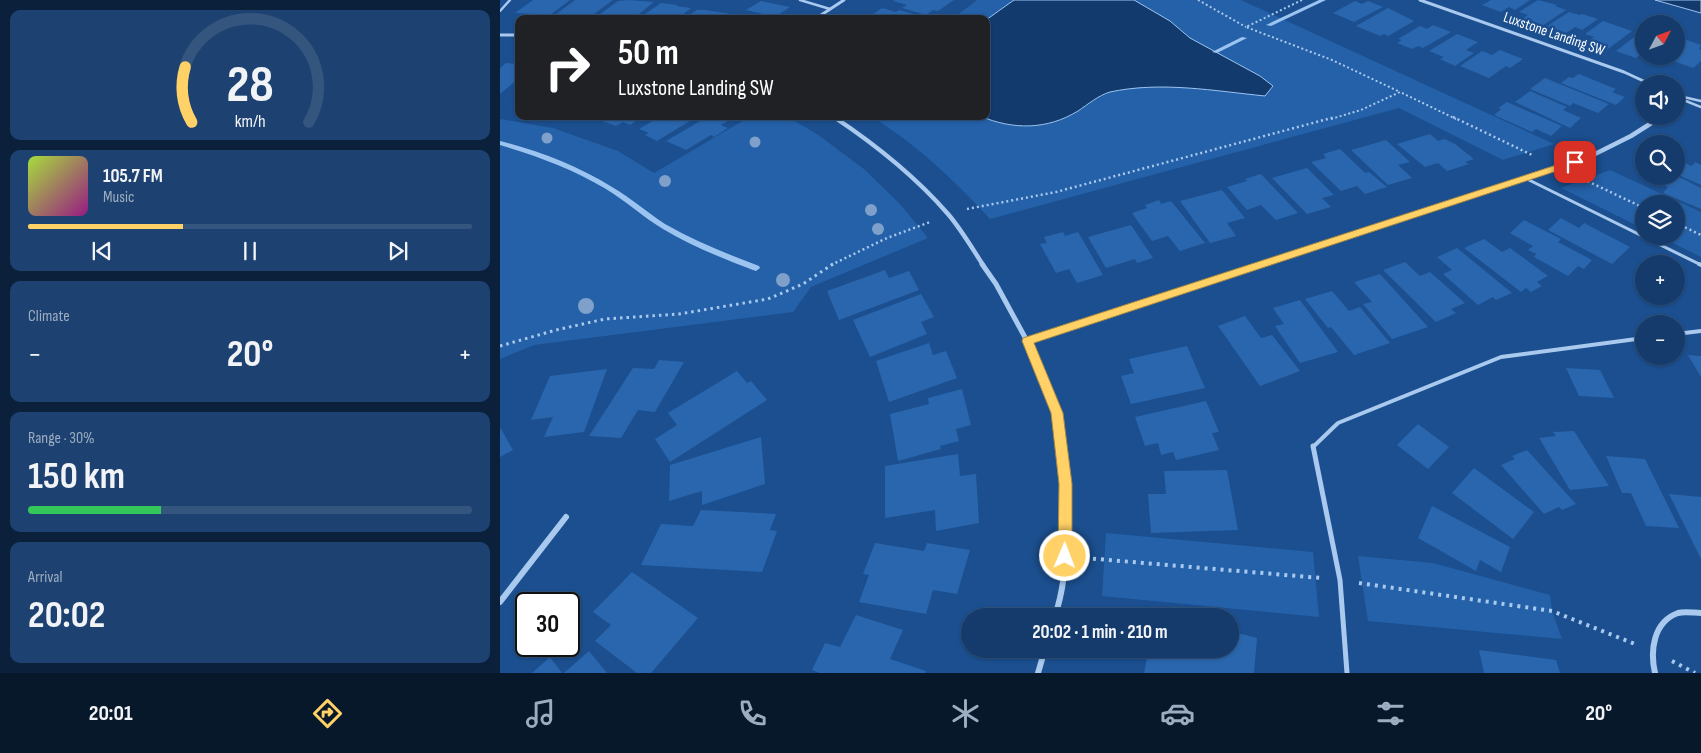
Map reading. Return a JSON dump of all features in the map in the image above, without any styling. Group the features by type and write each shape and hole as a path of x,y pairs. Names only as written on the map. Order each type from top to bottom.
{"street":[{"path":"820,15 844,0"},
{"name":"Luxstone Landing SW","path":"1420,0 1635,78"},
{"path":"500,35 515,35"},
{"path":"838,120 873,144 914,179 949,215 996,284 1028,341 1057,413 1066,484 1065,556 1062,595 1058,608"},
{"path":"1028,341 1559,168 1591,156 1649,125"},
{"path":"500,602 566,517"},
{"path":"1655,673 1651,650 1656,632 1666,619 1680,612 1701,613"},
{"path":"1038,673 1042,658"}],"lane":[{"path":"500,11 510,0"},
{"path":"800,0 830,8"},
{"path":"1685,98 1701,101"},
{"path":"1685,100 1701,107"},
{"path":"1525,178 1701,265"},
{"path":"1685,333 1701,330"},
{"path":"1347,673 1340,580 1313,446 1338,423 1501,357 1635,339"}],"path":[{"path":"1198,0 1246,27 1332,60 1635,204"},
{"path":"1246,27 1302,0"},
{"path":"500,346 556,330 605,320 678,314 768,299 803,284 831,265 887,238 973,206 1056,192 1272,135 1361,110 1400,92"},
{"path":"1685,227 1701,235"},
{"path":"1065,556 1340,580 1552,611 1651,650 1695,673"}],"shaded area":[{"path":"977,0 1241,0 1554,144 1503,160 1399,108 990,219 934,164 877,120 990,120 990,15 957,15"},
{"path":"1014,0 1134,0 1170,21 1190,38 1260,76 1273,86 1265,96 1188,88 1149,87 1129,89 1106,93 1066,117 1042,125 1017,126 992,121 990,120 990,17"},
{"path":"1655,0 1701,0 1701,13"},
{"path":"500,119 553,128 618,151 654,173 744,120 793,120 817,134 864,169 900,204 928,238 811,287 793,312 534,345 500,359"},
{"path":"1610,170 1635,182 1635,185 1642,185 1664,195 1635,195 1635,225 1561,188"},
{"path":"1685,205 1701,212 1701,257 1677,245 1685,245"},
{"path":"1106,533 1313,552 1319,617 1239,608 1102,596"},
{"path":"1358,556 1433,563 1550,595 1552,611 1562,639 1368,621"}],"building":[{"path":"533,0 570,0 550,15 515,13"},
{"path":"575,0 613,0 593,15 555,15"},
{"path":"954,0 938,11 933,10 926,15 902,8 907,5 893,1"},
{"path":"1491,0 1530,0 1515,10 1509,7 1501,12 1482,5"},
{"path":"1538,0 1557,5 1555,6 1566,10 1542,26 1522,19 1528,15 1519,12"},
{"path":"618,1 654,2 638,15 599,15"},
{"path":"761,1 790,7 778,15 767,15 746,10"},
{"path":"1355,1 1362,4 1368,1 1383,7 1354,22 1333,13"},
{"path":"661,3 691,8 682,15 644,15"},
{"path":"882,8 918,15 872,15"},
{"path":"1388,8 1414,21 1388,36 1384,34 1380,36 1356,26"},
{"path":"697,10 731,14 730,15 689,15"},
{"path":"1569,12 1598,19 1582,30 1575,27 1566,33 1547,26"},
{"path":"1603,21 1632,31 1608,49 1588,41 1594,37 1585,34"},
{"path":"1433,25 1451,32 1423,48 1418,46 1412,49 1397,43 1402,40 1398,39 1420,26 1427,29"},
{"path":"1457,34 1478,42 1466,50 1474,53 1455,66 1440,59 1444,57 1429,51"},
{"path":"1635,37 1635,58 1616,51"},
{"path":"1685,39 1701,45 1699,49 1701,50 1701,61 1693,68 1685,65"},
{"path":"1500,50 1523,59 1510,68 1506,66 1489,78 1460,66 1482,51 1492,55"},
{"path":"506,63 515,64 515,81 500,94 500,68"},
{"path":"1579,74 1616,89 1612,92 1625,97 1616,105 1561,83 1569,77 1573,78"},
{"path":"1545,78 1609,104 1598,113 1573,103 1570,106 1530,89"},
{"path":"1530,91 1567,107 1563,110 1581,118 1570,128 1515,102"},
{"path":"1507,102 1562,126 1551,136 1536,129 1532,132 1494,115 1501,109 1498,108"},
{"path":"638,120 630,125 623,122 616,126 602,121"},
{"path":"654,120 691,120 657,141 645,135 649,133 639,129"},
{"path":"702,120 729,120 721,125 728,128 714,137 711,135 686,150 666,141"},
{"path":"1430,134 1438,141 1445,139 1455,144 1474,159 1465,162 1469,164 1447,171 1438,163 1425,167 1397,144"},
{"path":"1386,140 1410,162 1398,165 1412,178 1388,185 1351,150"},
{"path":"1340,149 1365,173 1369,172 1387,187 1365,194 1357,186 1341,191 1311,162 1326,158 1323,154"},
{"path":"1695,162 1701,165 1701,185 1685,178 1685,163 1692,166"},
{"path":"1307,168 1334,195 1322,198 1331,207 1307,214 1272,178"},
{"path":"1261,174 1298,213 1276,220 1261,205 1247,210 1227,187 1247,181 1245,179"},
{"path":"1685,180 1701,188 1701,209 1685,202 1685,195 1668,195 1663,193 1668,187 1664,185 1685,185"},
{"path":"1222,190 1245,218 1227,223 1236,236 1210,243 1180,201"},
{"path":"1159,200 1161,204 1171,201 1205,243 1180,251 1168,236 1152,241 1132,213 1147,208 1145,205"},
{"path":"1561,218 1579,228 1584,223 1630,247 1612,264 1548,230"},
{"path":"1524,220 1561,239 1558,242 1592,260 1584,269 1578,266 1568,276 1534,257 1536,254 1528,250 1533,246 1510,233"},
{"path":"1131,225 1153,258 1137,263 1135,259 1106,268 1088,237"},
{"path":"1063,232 1065,236 1078,232 1103,275 1077,283 1069,269 1056,273 1040,244 1047,243 1044,237"},
{"path":"1484,239 1502,252 1510,248 1548,276 1537,282 1542,286 1531,292 1526,288 1521,292 1464,248"},
{"path":"1457,248 1512,293 1496,300 1493,297 1478,305 1443,274 1452,270 1437,257"},
{"path":"1405,262 1420,276 1430,272 1465,303 1451,309 1456,313 1436,322 1383,270"},
{"path":"885,270 889,278 909,271 919,290 839,320 827,291"},
{"path":"1380,274 1428,327 1392,339 1363,304 1372,302 1354,282"},
{"path":"1332,291 1349,311 1360,307 1390,343 1354,355 1331,327 1328,328 1305,299"},
{"path":"921,294 934,317 921,322 927,334 870,357 853,320"},
{"path":"1300,300 1338,352 1300,363 1275,326 1284,324 1273,308"},
{"path":"1245,316 1261,338 1272,335 1300,371 1260,386 1218,326"},
{"path":"929,343 933,355 946,351 957,378 889,402 876,361"},
{"path":"1187,346 1205,388 1131,404 1121,376 1134,373 1129,359"},
{"path":"1688,355 1701,356 1701,377"},
{"path":"659,360 684,362 655,412 638,410 621,438 589,436 633,368 654,369"},
{"path":"1566,368 1600,370 1614,398 1579,396"},
{"path":"607,369 584,432 544,437 553,417 531,420 550,376"},
{"path":"737,371 747,383 751,381 767,400 670,462 655,439 677,425 668,413"},
{"path":"962,389 971,425 956,429 959,441 940,446 941,449 898,461 890,414 929,404 928,398"},
{"path":"1206,401 1219,432 1212,433 1219,450 1176,460 1173,452 1161,455 1158,443 1145,446 1135,417"},
{"path":"1418,424 1449,447 1428,469 1397,445"},
{"path":"500,427 513,450 500,457"},
{"path":"1574,431 1609,486 1570,490 1539,438 1556,436 1553,432"},
{"path":"761,437 765,484 702,505 702,491 669,501 670,465"},
{"path":"1527,450 1576,504 1562,510 1559,507 1544,514 1501,465 1515,459 1512,456"},
{"path":"958,454 960,476 976,474 979,523 936,531 935,510 885,518 885,466"},
{"path":"1606,456 1645,459 1679,528 1646,526 1631,493 1622,493"},
{"path":"1474,468 1534,512 1513,539 1452,493"},
{"path":"1227,470 1238,530 1151,533 1148,494 1166,494 1164,471"},
{"path":"1669,494 1701,497 1701,559"},
{"path":"1432,506 1510,547 1501,572 1480,560 1476,571 1418,538"},
{"path":"701,510 776,514 770,530 777,531 762,572 641,565 661,524 693,526"},
{"path":"875,543 924,551 927,543 970,550 957,594 933,590 926,614 859,602 869,575 863,574"},
{"path":"632,572 698,618 651,673 637,673 595,641 611,625 593,612"},
{"path":"856,615 903,630 890,659 926,671 925,673 820,673 812,670 825,643 840,647"},
{"path":"1239,633 1257,638 1254,673 1144,673 1147,658 1239,658"},
{"path":"1479,650 1556,660 1560,673 1484,673"},
{"path":"589,651 607,673 564,673"},
{"path":"550,657 562,673 532,673"}],"waterway":[{"path":"1269,25 1323,0"},
{"path":"1215,52 1244,38"},
{"path":"500,143 548,158 594,179 628,200 657,222 680,235 756,268"}],"route":[{"path":"1065,556 1066,484 1057,413 1028,341 1575,162"}]}
